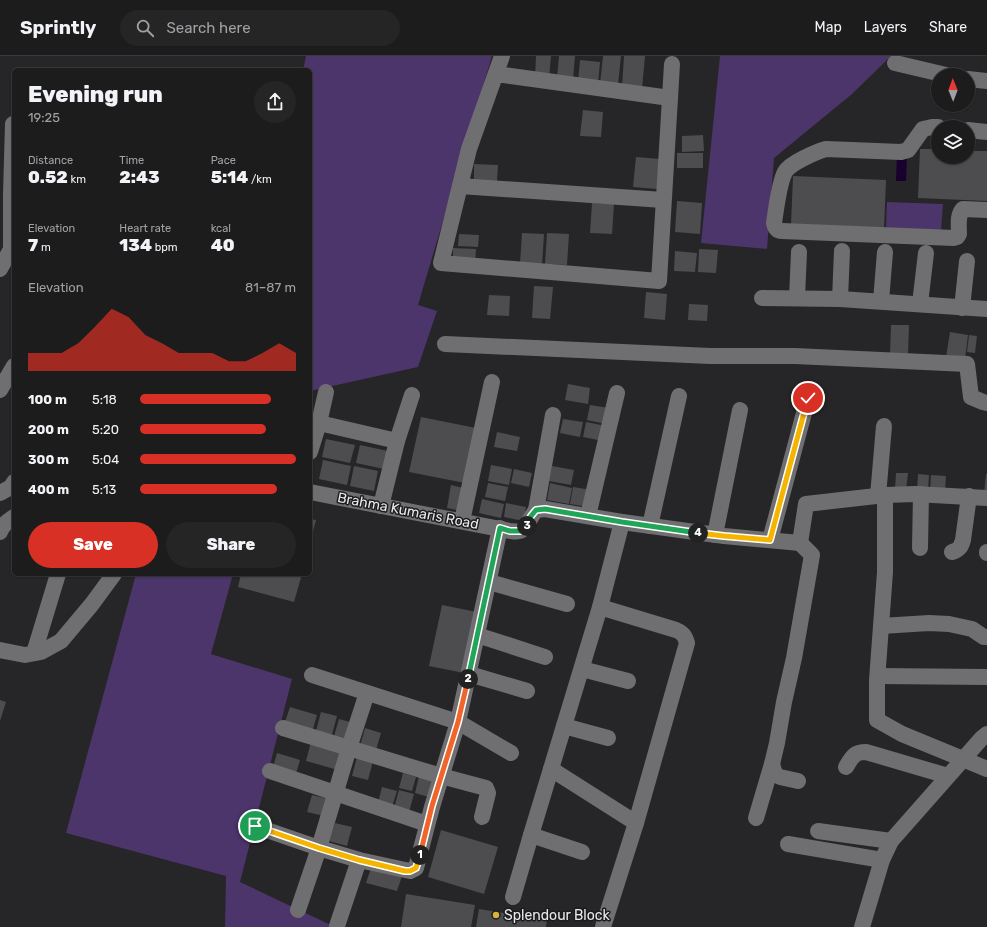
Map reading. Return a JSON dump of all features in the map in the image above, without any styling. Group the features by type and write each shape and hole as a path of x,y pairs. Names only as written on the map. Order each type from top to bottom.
{"street":[{"path":"502,56 469,149 441,263 659,281 672,64"},
{"path":"895,63 931,71"},
{"path":"496,74 670,98"},
{"path":"975,80 987,81"},
{"path":"931,127 923,129 908,150 901,152 826,149 816,152 792,165 786,170 782,180 774,227 779,231 954,238 957,237 958,234 960,215 963,209 987,210"},
{"path":"975,131 987,132"},
{"path":"12,159 12,222"},
{"path":"460,186 664,200"},
{"path":"0,269 12,251"},
{"path":"840,298 842,251"},
{"path":"797,298 799,252"},
{"path":"881,302 885,252"},
{"path":"920,304 926,253"},
{"path":"962,308 966,261"},
{"path":"762,298 840,298 987,309"},
{"path":"446,344 710,356 795,356 967,364 972,397 983,402 987,402"},
{"path":"0,390 12,369"},
{"path":"462,521 492,382"},
{"path":"312,446 326,392"},
{"path":"588,516 617,393"},
{"path":"381,506 397,441 412,395"},
{"path":"650,526 679,396"},
{"path":"770,540 808,398"},
{"path":"714,535 740,410"},
{"path":"553,414 536,510 545,509 714,535 800,543 812,555 777,743 756,818"},
{"path":"319,423 397,441"},
{"path":"884,426 882,495 885,572 878,676 877,720 902,734 987,769"},
{"path":"0,493 12,486"},
{"name":"Brahma Kumaris Road","path":"312,492 510,531 520,531 526,527 531,516 536,510"},
{"path":"800,543 806,504 882,495 921,494 987,498"},
{"path":"920,548 921,494"},
{"path":"952,552 957,551 964,540 969,496"},
{"path":"0,532 1,528 7,521 12,518"},
{"path":"513,897 582,670 622,522"},
{"path":"255,826 359,860 405,871 410,871 416,868 427,824 458,722 500,528"},
{"path":"34,653 57,576"},
{"path":"0,650 25,655 41,652 61,641 92,604 113,576"},
{"path":"489,582 567,604"},
{"path":"600,607 676,630 686,637 688,643 636,822 603,927"},
{"path":"881,626 929,623 949,624 972,629 984,637 987,637"},
{"path":"477,635 545,657"},
{"path":"582,670 628,681"},
{"path":"469,674 527,692"},
{"path":"312,675 458,722 511,753"},
{"path":"878,676 987,677"},
{"path":"298,910 319,848 367,693"},
{"path":"564,726 608,738"},
{"path":"283,728 441,776 486,788 488,793 482,816"},
{"path":"862,927 882,860 891,840 962,759 987,734"},
{"path":"846,767 854,755 859,752 866,752 948,776"},
{"path":"772,764 775,774 780,777 798,781"},
{"path":"551,769 636,822"},
{"path":"270,771 427,824"},
{"path":"818,832 891,840"},
{"path":"531,836 582,852"},
{"path":"788,844 882,860"},
{"path":"337,926 359,860"}],"shaded area":[{"path":"306,56 492,56 418,305 437,311 418,367 312,391 312,68 303,68"},
{"path":"720,56 891,56 852,94 774,158 767,249 701,243"},
{"path":"897,153 907,154 906,181 896,181"},
{"path":"887,202 943,204 941,231 886,229"},
{"path":"135,576 232,576 211,654 292,679 240,882 335,927 225,927 226,876 66,833"}],"building":[{"path":"536,56 551,56 549,79 535,78"},
{"path":"559,56 575,56 573,79 557,78"},
{"path":"603,56 621,56 618,85 600,84"},
{"path":"624,56 645,56 642,89 622,87"},
{"path":"580,60 600,62 598,84 578,82"},
{"path":"583,110 603,112 601,137 580,136"},
{"path":"703,135 704,151 682,152 682,136"},
{"path":"920,149 931,149 931,164 975,164 975,151 987,151 987,201 918,198"},
{"path":"677,153 703,153 703,168 677,168"},
{"path":"636,157 660,159 657,189 633,187"},
{"path":"474,164 498,165 497,181 474,180"},
{"path":"793,176 886,180 884,229 791,225"},
{"path":"677,201 702,203 700,234 675,232"},
{"path":"592,203 614,204 612,234 590,233"},
{"path":"522,233 544,234 542,266 520,264"},
{"path":"547,233 569,234 567,265 545,264"},
{"path":"459,234 479,235 478,247 458,246"},
{"path":"453,248 476,249 475,263 453,262"},
{"path":"699,249 718,250 716,273 698,272"},
{"path":"675,251 697,253 695,272 674,271"},
{"path":"534,286 553,287 550,319 532,318"},
{"path":"646,292 667,294 665,320 644,318"},
{"path":"489,295 510,296 509,316 487,315"},
{"path":"689,304 708,305 707,321 688,320"},
{"path":"891,325 909,325 908,355 890,354"},
{"path":"950,332 968,335 965,360 946,357"},
{"path":"969,335 977,336 975,353 967,352"},
{"path":"568,384 590,388 588,404 565,400"},
{"path":"590,405 609,408 606,424 587,420"},
{"path":"421,417 476,428 465,483 409,472"},
{"path":"563,419 583,422 580,437 560,433"},
{"path":"586,422 606,426 603,441 583,437"},
{"path":"497,432 520,437 517,451 494,447"},
{"path":"326,439 355,445 350,463 322,457"},
{"path":"360,445 388,451 384,469 356,463"},
{"path":"323,460 351,466 347,485 319,479"},
{"path":"491,465 512,469 509,485 488,481"},
{"path":"354,466 378,471 374,491 350,486"},
{"path":"552,466 574,470 571,485 549,481"},
{"path":"514,469 532,473 529,487 511,483"},
{"path":"896,473 908,473 906,490 895,489"},
{"path":"918,474 929,475 928,491 917,490"},
{"path":"986,474 987,494 984,494"},
{"path":"931,475 946,476 945,492 930,491"},
{"path":"488,483 508,487 505,501 485,497"},
{"path":"550,483 572,488 569,504 547,500"},
{"path":"451,485 467,489 462,511 447,508"},
{"path":"573,487 592,490 589,507 570,504"},
{"path":"482,499 504,504 501,518 479,513"},
{"path":"506,503 526,507 523,521 504,517"},
{"path":"312,519 316,520 312,535"},
{"path":"241,576 301,576 294,602 238,587"},
{"path":"442,605 477,612 464,673 429,666"},
{"path":"0,700 6,702 0,721"},
{"path":"290,707 317,715 313,729 285,722"},
{"path":"321,712 337,716 332,735 316,731"},
{"path":"339,719 354,723 349,741 334,736"},
{"path":"365,728 381,733 376,750 360,746"},
{"path":"311,742 344,751 338,770 306,761"},
{"path":"277,753 300,760 295,777 272,771"},
{"path":"357,757 373,761 368,780 352,776"},
{"path":"403,773 416,777 412,791 399,788"},
{"path":"419,776 436,780 432,798 415,793"},
{"path":"382,787 397,791 392,807 378,803"},
{"path":"399,790 414,794 409,812 394,808"},
{"path":"312,795 329,799 324,816 307,812"},
{"path":"335,823 352,827 347,846 329,841"},
{"path":"441,830 498,847 484,894 428,877"},
{"path":"371,868 402,876 397,891 366,883"},
{"path":"406,894 475,905 471,927 401,927"},
{"name":"Splendour Block","path":"479,909 547,920 546,927 476,927"}],"place":[{"name":"Splendour Block","path":"496,915"}],"route":[{"path":"255,826 359,860 405,871 410,871 416,868 432,806 458,722 500,528 510,531 520,531 526,527 531,516 536,510 545,509 622,522 724,536 770,540 808,398"}]}
